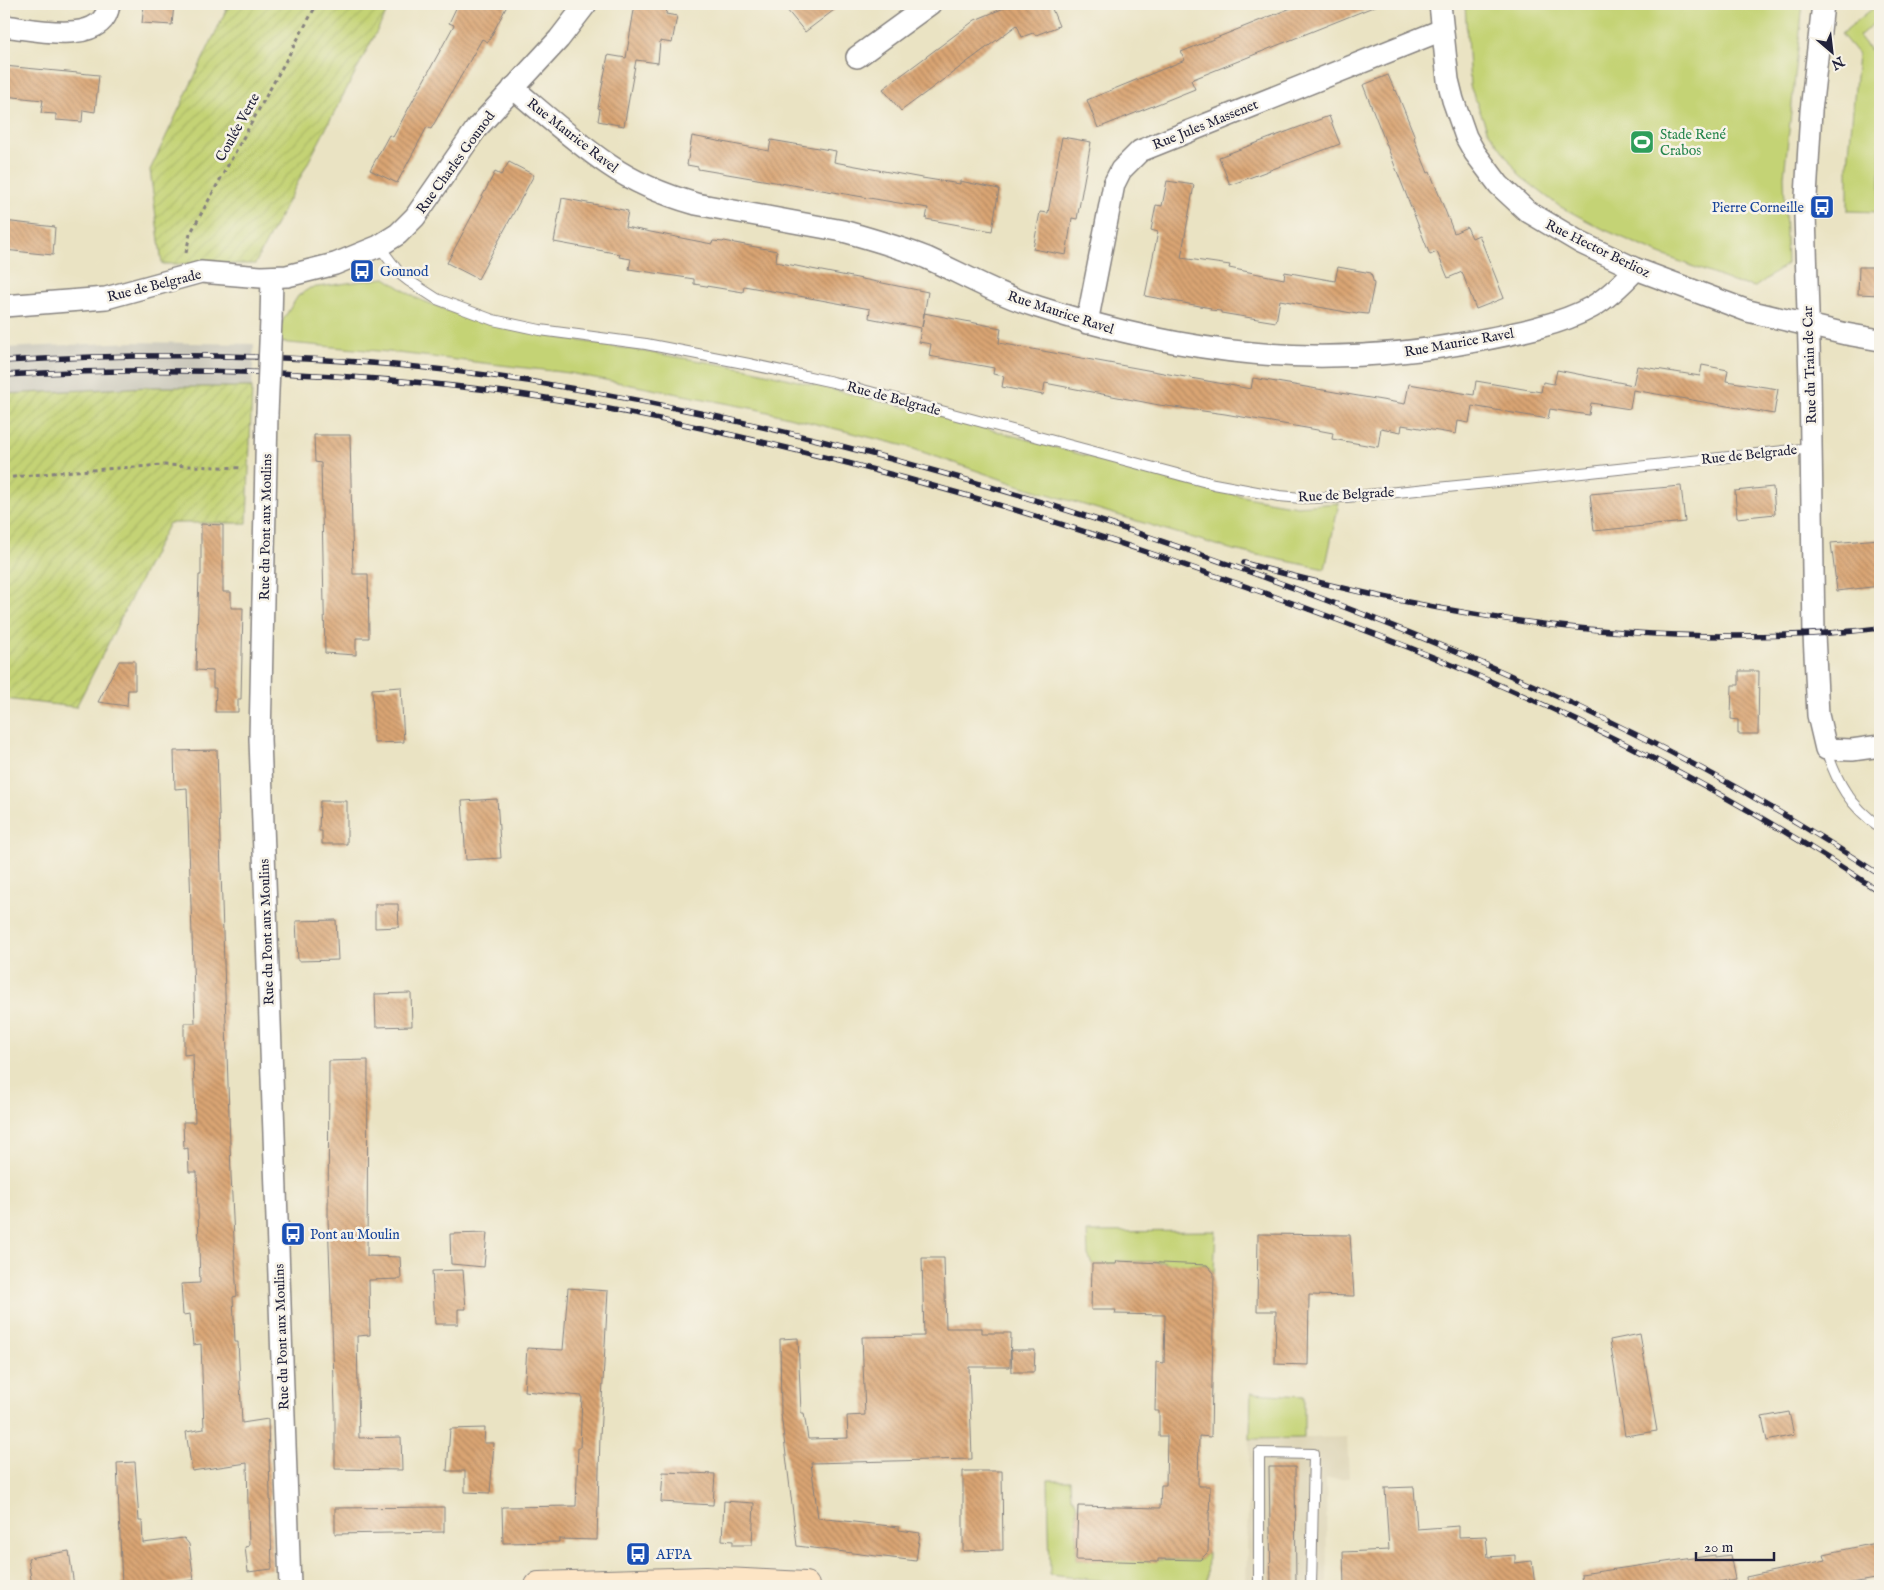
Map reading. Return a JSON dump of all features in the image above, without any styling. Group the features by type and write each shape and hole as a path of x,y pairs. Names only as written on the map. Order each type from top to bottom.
{"main road":[{"path":"539,1586 713,1581 805,1586"}],"street":[{"path":"4,26 80,32 97,25 108,11 109,4"},
{"name":"Rue Charles Gounod","path":"379,246 398,234 415,217 476,129 559,39 586,4"},
{"path":"857,57 930,4"},
{"name":"Rue Hector Berlioz","path":"1440,4 1448,80 1459,120 1475,153 1495,180 1514,201 1546,224 1636,269 1748,311 1880,340"},
{"name":"Rue du Train de Car","path":"1823,4 1811,111 1806,178 1806,268 1814,634 1818,715 1826,749"},
{"name":"Rue Jules Massenet","path":"1086,323 1114,184 1121,170 1140,150 1442,30"},
{"name":"Rue Maurice Ravel","path":"513,88 604,162 630,178 656,190 696,204 843,231 884,243 927,258 1013,298 1086,323 1158,341 1246,353 1299,357 1395,354 1488,339 1564,319 1593,306 1614,291 1636,269"},
{"name":"Rue de Belgrade","path":"4,306 106,298 201,272 272,278 320,268 358,256 379,246"},
{"name":"Rue du Pont aux Moulins","path":"272,278 260,740 290,1586"},
{"path":"1826,749 1852,750 1880,746"}],"lane":[{"name":"Rue de Belgrade","path":"379,246 400,274 409,281 437,299 493,320 540,330 646,344 825,380 1214,484 1279,496 1302,498 1347,497 1811,448"},
{"name":"Rue du Train de Car","path":"1826,749 1830,763 1844,792 1866,817 1880,827"},
{"path":"1259,1586 1260,1453 1314,1454 1311,1586"}],"path":[{"name":"Coulée Verte","path":"186,254 190,234 317,4"},
{"path":"4,478 164,465 249,468"}],"shaded area":[{"path":"132,342 254,344 252,387 150,387 4,394 4,348"},
{"path":"1251,1393 1304,1396 1304,1438 1347,1437 1349,1478 1326,1479 1327,1586 1246,1586"}],"green space":[{"path":"229,4 391,4 255,264 162,264 150,170"},
{"name":"Stade René Crabos","path":"1465,4 1803,4 1784,176 1787,264 1755,287 1736,283 1660,254 1605,230 1559,206 1521,177 1487,129 1470,86"},
{"path":"1880,4 1880,18 1859,36 1880,62 1880,212 1848,211 1848,164 1858,54 1841,34"},
{"path":"385,278 416,298 454,313 521,331 749,369 960,421 1181,482 1256,499 1297,506 1339,503 1325,569 1233,550 1018,485 905,446 756,409 569,373 389,352 278,342 278,331 284,318 298,296 310,288"},
{"path":"150,387 252,387 247,523 169,523 76,707 4,699 4,394"},
{"path":"1216,1231 1214,1273 1207,1265 1117,1261 1116,1264 1092,1264 1088,1255 1087,1232"},
{"path":"1251,1393 1304,1396 1304,1438 1250,1439"},
{"path":"1048,1480 1070,1480 1071,1497 1075,1500 1077,1506 1076,1560 1200,1560 1208,1552 1207,1586 1152,1586 1050,1575"}],"building":[{"path":"144,4 174,4 172,25 142,23"},
{"path":"458,4 508,4 488,42 482,39 431,129 427,127 397,183 370,170 389,135 393,137 454,25 449,23"},
{"path":"635,4 668,4 666,14 677,16 672,43 660,41 658,63 636,60 624,126 598,121 600,109 598,108 608,55 626,58"},
{"path":"782,4 842,4 805,32"},
{"path":"1008,4 1050,4 1059,26 1036,35 1033,33 1022,37 1017,25 901,111 883,89 975,20 1009,6"},
{"path":"1301,4 1378,5 1191,80 1195,89 1098,128 1087,100 1185,60 1181,52"},
{"path":"4,66 99,75 95,112 83,110 82,122 56,120 56,114 41,113 43,100 4,96"},
{"path":"1388,75 1396,90 1428,173 1430,172 1454,233 1467,227 1472,238 1479,235 1504,298 1476,309 1462,272 1448,278 1437,252 1430,255 1363,85"},
{"path":"1329,116 1340,144 1230,185 1219,157"},
{"path":"692,136 769,151 771,140 836,151 834,162 960,184 960,181 999,189 992,231 926,219 928,208 698,169 698,167 687,165"},
{"path":"1062,137 1091,142 1077,219 1072,218 1066,255 1033,249 1040,212 1048,213"},
{"path":"509,162 534,175 478,279 447,263 495,172 501,175"},
{"path":"1167,181 1194,185 1181,258 1230,265 1229,268 1284,279 1285,272 1335,281 1338,267 1371,273 1374,284 1368,314 1357,314 1280,300 1276,322 1221,313 1221,311 1210,310 1211,308 1145,296 1158,232 1151,230 1156,205 1162,206"},
{"path":"562,198 628,211 625,227 712,244 713,241 724,241 777,251 776,262 928,292 924,313 1001,328 999,343 1251,389 1253,378 1405,404 1409,384 1474,395 1476,381 1541,392 1543,382 1554,384 1557,370 1633,385 1637,366 1700,376 1702,365 1728,370 1726,381 1778,389 1774,414 1633,390 1630,409 1591,403 1589,415 1550,409 1548,419 1472,406 1469,423 1458,421 1456,434 1402,425 1401,432 1381,428 1378,447 1332,439 1333,433 1225,414 1159,405 1045,383 1043,395 1002,387 1004,376 993,374 994,368 929,356 931,344 919,342 921,328 869,318 870,309 744,286 743,292 694,284 694,279 629,269 631,259 619,257 620,254 554,242"},
{"path":"4,221 55,227 53,255 4,250"},
{"path":"1859,267 1880,267 1880,295 1858,294"},
{"path":"314,435 350,435 353,574 368,574 369,638 356,638 356,655 325,653 321,463 315,462"},
{"path":"1681,486 1685,522 1594,531 1590,494"},
{"path":"1773,487 1775,514 1737,518 1735,491"},
{"path":"201,524 223,525 223,592 231,592 231,608 243,608 241,699 238,699 238,712 215,712 216,688 213,688 213,671 196,670 199,575 201,575"},
{"path":"1880,539 1880,586 1837,591 1831,543"},
{"path":"119,661 135,661 135,690 128,690 127,706 98,702"},
{"path":"1739,671 1759,671 1758,734 1738,734 1738,720 1731,719 1732,685 1739,685"},
{"path":"401,687 404,742 374,743 372,689"},
{"path":"217,750 231,1175 237,1296 233,1297 235,1342 238,1342 242,1423 268,1419 272,1569 248,1572 245,1547 249,1546 247,1463 192,1471 186,1432 204,1429 201,1344 193,1345 190,1314 183,1315 181,1284 200,1283 197,1172 189,1172 188,1148 184,1149 183,1122 195,1122 193,1054 184,1055 184,1023 195,1023 187,788 175,789 174,751"},
{"path":"497,799 501,858 466,860 462,801"},
{"path":"320,801 347,801 347,844 322,844 322,831 319,831"},
{"path":"375,904 398,904 399,927 375,928"},
{"path":"336,920 338,960 298,961 296,921"},
{"path":"411,993 412,1026 376,1027 375,994"},
{"path":"368,1060 367,1256 400,1257 401,1279 369,1280 370,1335 357,1336 359,1438 401,1437 402,1470 335,1469 335,1407 328,1219 329,1061"},
{"path":"487,1233 484,1267 451,1264 450,1234"},
{"path":"1258,1234 1350,1235 1354,1296 1309,1295 1308,1365 1275,1364 1276,1311 1257,1311"},
{"path":"922,1258 944,1258 946,1328 982,1328 982,1333 1011,1333 1010,1367 969,1367 972,1459 811,1463 818,1518 899,1527 899,1530 920,1533 916,1561 797,1546 781,1414 780,1339 798,1338 801,1413 804,1413 808,1439 848,1438 847,1416 865,1415 862,1337 924,1336"},
{"path":"1117,1261 1207,1265 1214,1273 1211,1437 1199,1436 1198,1486 1210,1486 1208,1552 1200,1560 1158,1559 1158,1562 1076,1560 1078,1506 1160,1508 1161,1485 1166,1485 1167,1436 1159,1436 1159,1411 1155,1411 1156,1362 1164,1363 1165,1315 1115,1314 1116,1310 1091,1310 1092,1264 1116,1264"},
{"path":"463,1270 466,1309 458,1309 458,1324 435,1324 432,1271"},
{"path":"568,1288 608,1291 600,1436 597,1540 559,1539 559,1542 503,1543 502,1507 576,1506 582,1396 524,1391 527,1348 563,1350"},
{"path":"1640,1334 1657,1431 1625,1436 1610,1340"},
{"path":"1011,1350 1035,1350 1034,1372 1012,1372"},
{"path":"1789,1412 1794,1435 1767,1441 1762,1417"},
{"path":"485,1428 484,1443 494,1443 490,1493 465,1492 465,1471 447,1471 450,1429"},
{"path":"135,1462 139,1521 142,1521 143,1543 184,1538 189,1544 194,1580 155,1586 122,1586 117,1463"},
{"path":"1269,1467 1295,1467 1296,1586 1271,1586"},
{"path":"963,1471 1002,1471 1003,1550 963,1551"},
{"path":"663,1472 715,1474 713,1505 661,1502"},
{"path":"1414,1487 1417,1529 1459,1526 1459,1537 1486,1536 1488,1557 1515,1555 1515,1563 1532,1561 1535,1586 1344,1586 1343,1552 1389,1550 1385,1488"},
{"path":"724,1501 754,1503 752,1545 733,1545 733,1541 722,1540"},
{"path":"444,1507 444,1532 335,1534 335,1508"},
{"path":"1880,1542 1880,1578 1835,1586 1747,1586 1746,1577 1826,1560 1824,1554"},
{"path":"69,1551 74,1586 32,1586 28,1558"},
{"path":"1715,1555 1715,1557 1730,1555 1735,1579 1695,1586 1582,1586 1581,1574"}],"railway":[{"path":"4,361 135,356 267,357 398,365 463,372 528,381 711,415 892,459 982,484 1159,540 1330,601 1493,668 1573,704 1729,784 1806,828 1880,875"},
{"path":"4,375 133,371 262,372 455,386 553,399 656,418 897,476 1054,522 1257,590 1350,624 1488,680 1578,721 1694,780 1807,845 1880,892"},
{"path":"1244,563 1305,579 1427,606 1550,625 1674,635 1737,636 1845,632 1880,628"}],"place":[{"name":"Stade René Crabos","path":"1642,142"},
{"name":"Pierre Corneille","path":"1822,207"},
{"name":"Gounod","path":"362,271"},
{"name":"Pont au Moulin","path":"293,1234"},
{"name":"AFPA","path":"638,1554"}]}
